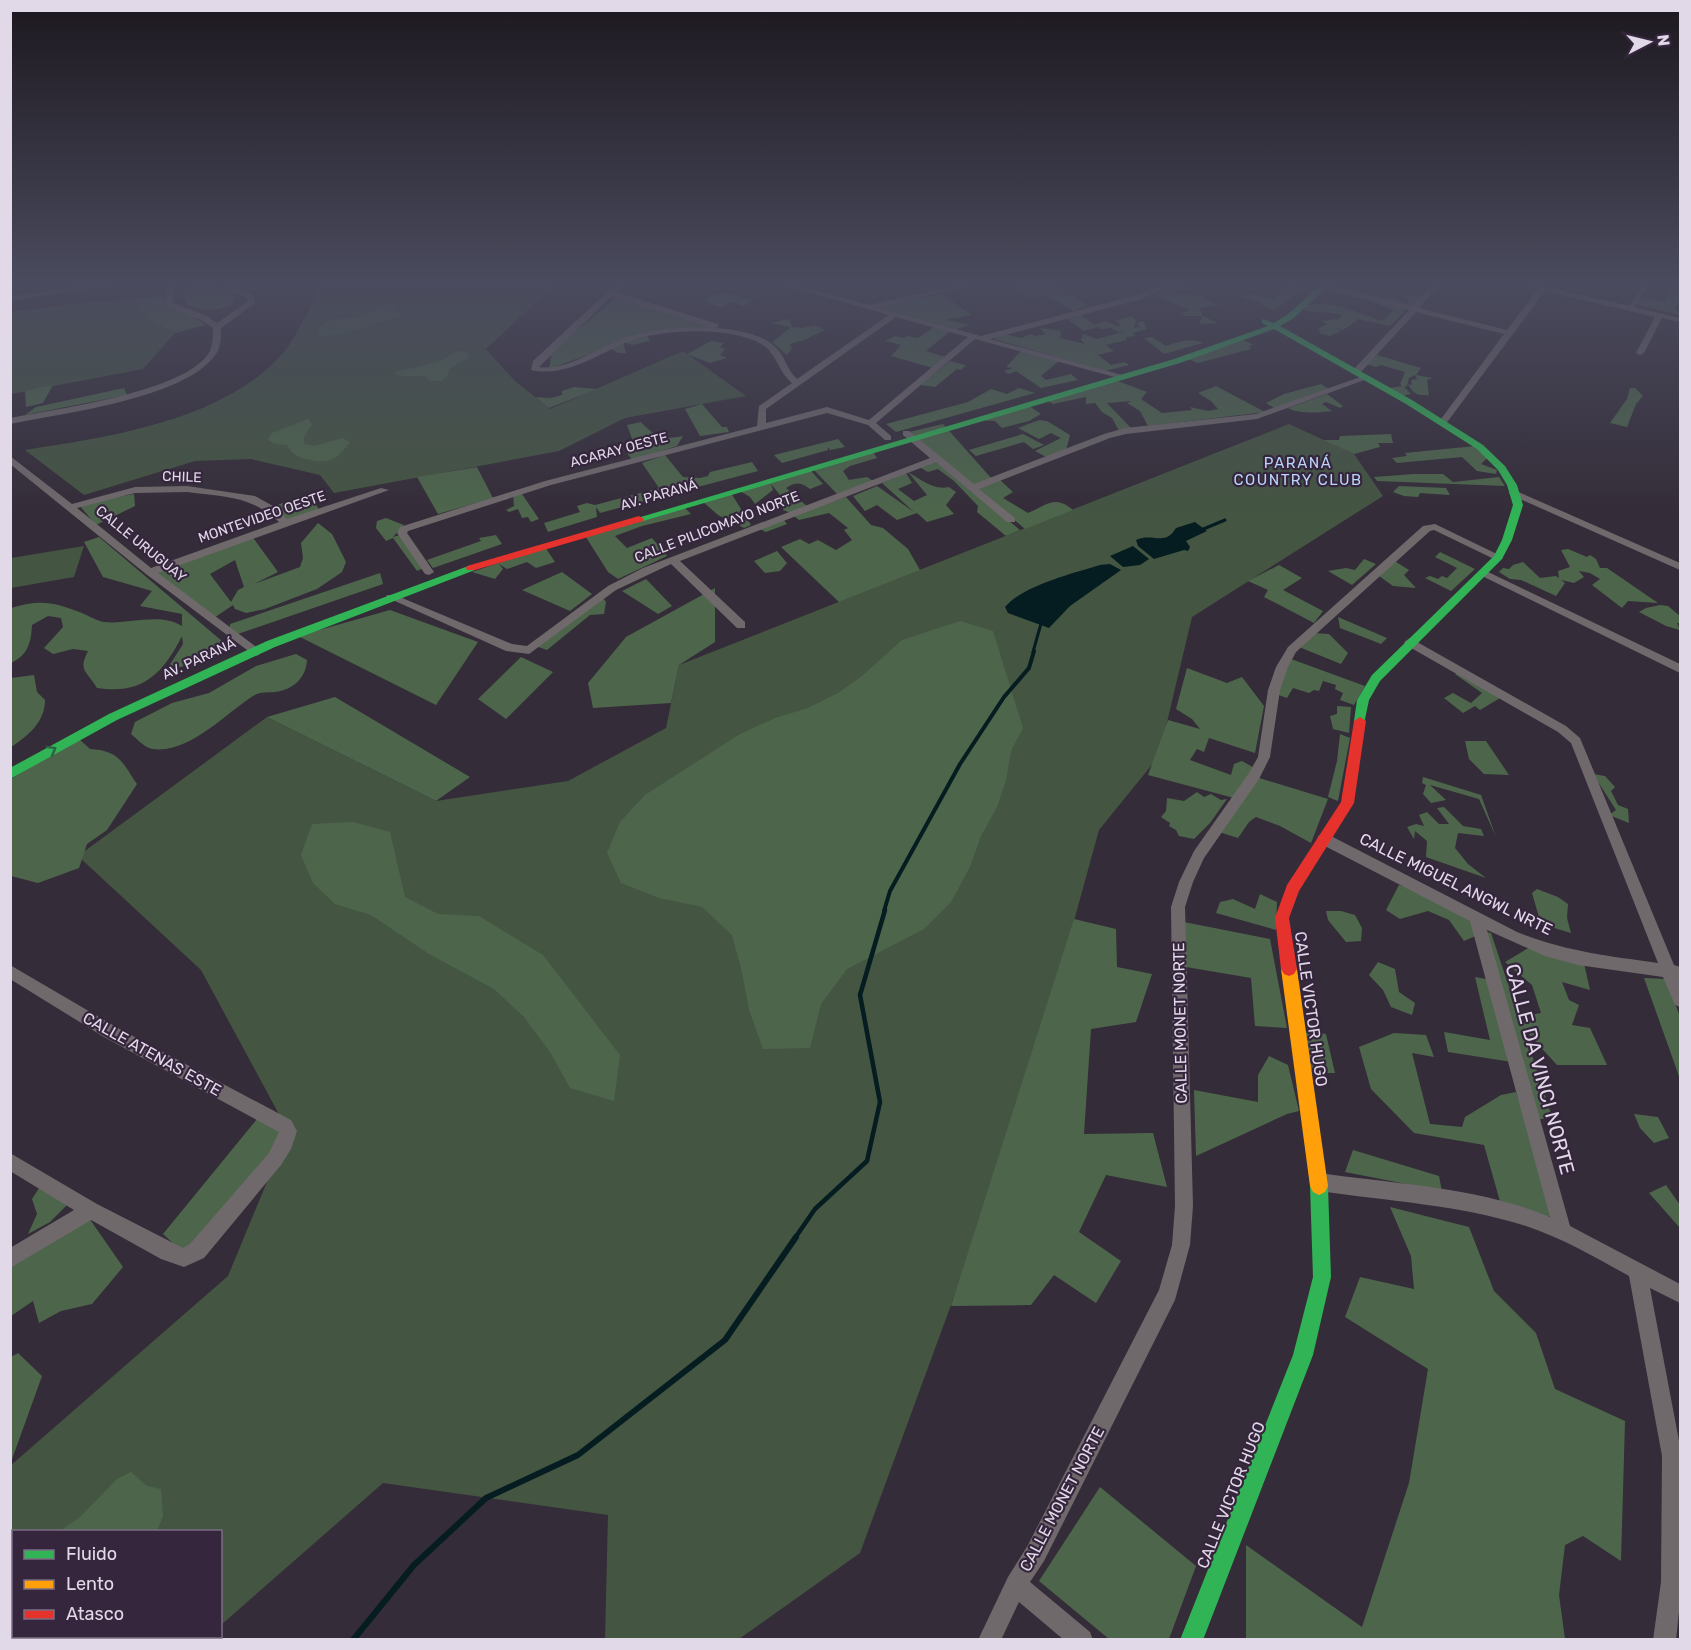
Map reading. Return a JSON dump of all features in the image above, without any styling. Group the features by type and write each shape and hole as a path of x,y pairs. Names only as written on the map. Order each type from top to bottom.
{"street":[{"path":"10,421 136,394 172,382 195,370 205,361"},
{"path":"538,361 533,367 535,369 550,370 573,361"},
{"path":"780,361 789,376 798,383"},
{"path":"760,427 762,408 829,361"},
{"path":"871,423 948,361"},
{"path":"1061,361 1113,376"},
{"name":"AV. PARANÁ","path":"10,759 92,715 429,572 569,534 1113,376 1179,361"},
{"name":"CALLE VICTOR HUGO","path":"1191,1640 1303,1355 1322,1277 1319,1182 1282,918 1292,889 1347,803 1363,700 1376,678 1498,557 1507,540 1518,505 1502,468 1480,447 1336,361"},
{"path":"973,488 1125,431 1257,416 1361,375 1372,361"},
{"path":"1442,423 1488,361"},
{"name":"ACARAY OESTE","path":"429,572 402,533 406,528 548,483 830,410 871,423 888,438"},
{"path":"909,436 1011,520"},
{"name":"AV. PARANÁ","path":"10,774 113,717 250,649 569,534 888,438 909,436"},
{"name":"CALLE URUGUAY","path":"10,459 250,649"},
{"name":"CALLE PILICOMAYO NORTE","path":"391,597 510,648 525,651 532,649 612,588 647,570 936,459"},
{"name":"CHILE","path":"71,507 135,490 187,489 252,498 270,508 286,523"},
{"name":"MONTEVIDEO OESTE","path":"150,572 384,490"},
{"path":"1514,493 1680,567"},
{"name":"CALLE MONET NORTE","path":"988,1640 1016,1585 1036,1553 1168,1293 1181,1245 1184,1206 1178,907 1186,882 1199,855 1254,776 1264,757 1274,690 1282,667 1292,650 1427,528 1435,527 1498,557"},
{"path":"673,560 741,625"},
{"path":"1484,573 1680,669"},
{"path":"1410,642 1562,729 1575,741 1675,972 1680,1000"},
{"name":"CALLE MIGUEL ANGWL NRTE","path":"1324,839 1545,950 1578,958 1675,972"},
{"name":"CALLE DA VINCI NORTE","path":"1476,917 1563,1232"},
{"name":"CALLE ATENAS ESTE","path":"10,971 110,1032 285,1126 288,1131 287,1138 275,1159 202,1245 188,1257 180,1257 168,1252 91,1210"},
{"path":"10,1161 91,1210 10,1259"},
{"path":"1319,1182 1488,1208 1527,1218 1563,1232 1680,1294"},
{"path":"1637,1271 1672,1456 1672,1582 1664,1640"},
{"path":"1016,1585 1082,1640"}],"shaded area":[{"path":"11,361 150,361 143,369 11,394"},
{"path":"275,361 497,361 515,381 550,409 660,361 697,361 746,396 625,418 559,451 334,493 320,475 251,459 195,461 84,495 25,450 93,439 164,422 231,394 260,375"},
{"name":"PARANÁ COUNTRY CLUB","path":"1289,424 1354,454 1383,496 1192,617 1159,756 1099,830 1020,1117 860,1553 739,1639 605,1639 608,1515 383,1483 222,1624 222,1530 12,1530 12,1638 206,1638 204,1640 11,1639 10,1466 228,1276 288,1131 201,970 78,856 267,717 436,801 568,781 666,728 679,665"},
{"path":"1195,522 1207,531 1186,541 1190,547 1188,551 1184,550 1154,559 1138,546 1136,540 1148,537 1168,537 1176,528"},
{"path":"84,546 74,577 11,588 11,558"},
{"path":"1133,546 1149,559 1140,565 1123,567 1110,556"},
{"path":"1110,564 1121,570 1070,606 1049,628 1008,613 1005,607 1023,593 1049,581"}],"green space":[{"path":"441,361 462,361 449,369 447,376 441,381 429,381 426,376 401,376 395,372"},
{"path":"550,361 571,361 549,369"},
{"path":"908,361 944,361 933,368"},
{"path":"950,361 966,365 961,370 957,369 935,387 920,385"},
{"path":"1012,361 1059,361 1041,376 1046,380 1071,374 1078,380 1041,388 1016,371 1009,374 1004,371 1013,368 1006,367"},
{"path":"1070,361 1106,361 1111,365 1125,362 1129,365 1105,371"},
{"path":"1369,361 1397,361 1421,368 1416,375 1433,378 1427,380 1429,395 1416,394 1410,387 1408,384 1412,385 1411,380 1417,379 1415,375 1409,378 1407,386 1404,387 1411,394 1401,396 1389,388 1402,386 1400,384 1405,372 1381,365 1376,367 1365,364"},
{"path":"1118,381 1147,392 1141,399 1162,413 1192,410 1190,407 1208,411 1218,409 1211,401 1198,393 1216,386 1265,412 1148,426 1140,411 1127,403 1132,401 1107,403 1133,430 1119,431 1112,418 1102,412 1095,403 1086,404 1086,397 1053,404 1047,400"},
{"path":"1321,384 1329,389 1274,408 1266,403 1284,394"},
{"path":"53,385 43,403 26,407 25,391"},
{"path":"574,387 597,389 549,408 535,397 551,398 562,395 562,391"},
{"path":"124,388 127,395 25,415 36,407"},
{"path":"1019,388 1035,393 896,432 886,424 968,402 991,389 1007,394"},
{"path":"1630,388 1635,388 1643,396 1636,404 1627,427 1610,423 1627,399"},
{"path":"1327,394 1343,406 1340,408 1326,402 1322,404 1332,411 1315,413 1288,408"},
{"path":"702,404 722,427 727,427 729,432 700,436 685,409"},
{"path":"1029,406 1041,414 1029,421 1002,428 995,421 973,420"},
{"path":"308,419 312,424 304,437 304,444 315,446 342,438 350,442 331,460 314,461 293,453 287,445 275,444 268,440 272,433"},
{"path":"1039,420 1047,421 1070,435 1066,451 1046,457 1035,451 1061,438 1051,433 1039,439 1018,428"},
{"path":"641,422 651,432 664,438 683,436 677,446 632,460 627,453 648,447 643,439 633,441 627,425"},
{"path":"943,424 992,479 974,485 909,432"},
{"path":"1023,434 1044,445 1033,449 1024,442 976,456 969,450"},
{"path":"1391,434 1393,443 1378,443 1380,447 1354,454 1323,440 1339,440 1340,436"},
{"path":"838,439 845,447 830,450 828,447 828,450 782,463 774,455"},
{"path":"1475,446 1487,458 1481,464 1497,470 1496,474 1477,471 1462,457 1397,463 1392,458 1407,456 1405,453"},
{"path":"872,451 877,458 850,466 843,471 849,480 867,477 873,481 837,494 814,470"},
{"path":"665,455 683,477 700,478 708,476 710,472 752,462 758,471 600,513 596,507 597,517 548,532 544,523 580,512 577,506 587,503 595,505 659,488 642,463"},
{"path":"937,461 1020,530 1006,536 977,512 978,506 954,481 938,469 928,472 919,467"},
{"path":"477,467 493,498 438,514 417,477"},
{"path":"811,471 823,484 810,489 798,484 786,488 808,507 791,513 783,510 784,500 771,484 773,490 755,504 750,497 740,491"},
{"path":"908,472 933,486 949,487 956,492 946,505 954,514 927,522 917,513 897,520 877,505 865,511 853,496 877,486 914,512 882,483 906,473 912,483 898,489 914,501 927,495"},
{"path":"1443,474 1453,482 1499,477 1505,486 1377,481 1374,477"},
{"path":"999,479 1013,492 1003,498 1028,513 1055,502 1073,510 1025,529 978,489"},
{"path":"1399,486 1446,488 1450,495 1420,493 1418,497 1404,496 1393,492"},
{"path":"312,493 319,511 287,521 271,507"},
{"path":"731,493 751,525 744,528 718,515 702,501"},
{"path":"134,494 135,506 96,525 79,505"},
{"path":"522,494 539,519 531,522 528,517 522,518 518,509 509,512 506,510 514,506 513,495"},
{"path":"846,497 871,525 883,528 908,549 920,570 839,602 781,547 800,539 809,544 818,540 836,550 852,540 844,530 848,528 829,513 799,520 794,516 784,520 787,524 766,532 757,528"},
{"path":"683,506 691,514 642,526 615,536 627,548 652,538 667,556 618,579 608,572 584,534"},
{"path":"386,518 404,525 393,537 400,535 424,568 417,571 393,538 386,541 376,528 377,521"},
{"path":"318,523 332,534 346,562 342,572 317,589 265,609 246,613 235,609 233,605 211,620 152,572 251,535 278,572 254,584 300,567 303,558 301,543","holes":["235,560 244,587 238,590 231,602 210,574"]},
{"path":"496,535 502,544 433,568 427,560 481,541 479,538"},
{"path":"99,537 229,647 181,667 167,669 183,644 182,636 167,661 149,679 127,688 97,688 84,667 88,651 73,649 53,654 44,648 63,627 61,618 48,616 32,625 28,648 11,663 11,608 31,603 55,604 104,622 154,619 182,626 182,614 140,606 152,591 103,577 84,542"},
{"path":"545,547 555,562 536,568 527,562 507,569 499,564 503,569 495,579 472,572"},
{"path":"1568,549 1587,557 1590,555 1596,559 1600,568 1607,568 1658,603 1628,601 1622,608 1592,585 1600,579 1590,573 1579,571 1584,577 1574,583 1561,580 1565,583 1556,596 1521,580 1510,579 1499,572 1503,568 1509,569 1523,562 1540,578 1556,576 1559,578 1558,571 1570,567 1561,550"},
{"path":"777,551 787,563 780,571 765,573 754,561"},
{"path":"1440,552 1475,569 1451,591 1425,578 1430,576 1438,579 1442,576 1447,578 1457,568 1435,557"},
{"path":"1364,559 1376,564 1352,585 1328,571 1346,568 1355,570"},
{"path":"1393,560 1409,570 1404,575 1416,588 1393,586 1379,576"},
{"path":"1279,565 1302,578 1283,590 1323,611 1314,623 1264,597 1268,590 1248,581"},
{"path":"562,572 592,594 570,611 522,590"},
{"path":"380,573 383,584 229,637 230,624"},
{"path":"646,579 672,606 658,614 622,591"},
{"path":"715,588 715,642 679,665 671,703 593,708 588,683 626,637"},
{"path":"600,594 606,602 604,614 590,615 547,650 530,644"},
{"path":"1660,605 1668,606 1680,616 1680,623 1677,623 1680,630 1666,626 1639,612"},
{"path":"390,610 478,642 436,705 298,636"},
{"path":"1338,617 1387,638 1381,644 1340,628"},
{"path":"960,621 993,631 1023,728 1011,751 1006,780 997,807 981,836 970,867 951,902 924,929 847,969 821,1004 810,1048 763,1049 749,1010 732,935 702,907 659,898 621,883 607,853 620,822 645,795 740,734 775,718 808,708 838,693 862,676 902,640"},
{"path":"1313,633 1329,634 1348,653 1341,664 1299,647"},
{"path":"296,654 307,660 301,678 293,686 282,691 253,696 193,739 167,749 153,749 131,734 135,722 172,703 209,693 256,666"},
{"path":"521,657 553,672 506,719 478,699"},
{"path":"1291,659 1365,686 1354,705 1340,700 1343,693 1335,689 1336,685 1323,681 1319,691 1314,690 1309,693 1293,688 1287,698 1276,694"},
{"path":"1187,668 1227,683 1242,677 1264,706 1255,753 1209,738 1204,752 1197,749 1190,760 1231,775 1234,764 1242,761 1256,769 1234,798 1148,775 1168,720 1200,729 1192,719 1176,709"},
{"path":"1460,672 1500,698 1480,710 1475,706 1463,713 1444,698 1453,693 1471,703 1482,693 1455,674"},
{"path":"34,675 37,692 45,700 42,715 34,728 11,747 11,678"},
{"path":"335,697 470,777 436,801 267,717"},
{"path":"1337,706 1351,707 1349,733 1333,729 1330,716 1337,714"},
{"path":"1340,734 1350,738 1338,801 1328,797 1337,761"},
{"path":"78,738 90,749 114,755 137,784 107,830 87,844 79,868 38,883 11,876 11,779"},
{"path":"1465,741 1486,741 1509,775 1484,774 1469,759"},
{"path":"1593,774 1605,776 1615,787 1611,791 1618,805 1628,809 1629,823 1609,815 1616,810"},
{"path":"1256,777 1328,799 1311,843 1280,826 1256,817 1249,822 1238,838 1219,832"},
{"path":"1423,777 1481,795 1496,837 1479,799 1430,785 1446,800 1431,803 1423,794 1426,785 1422,783"},
{"path":"1197,792 1204,797 1211,794 1221,800 1227,799 1210,823 1194,839 1179,836 1176,830 1169,826 1170,823 1161,817 1166,811 1167,798 1184,801"},
{"path":"1444,807 1463,826 1481,829 1484,836 1458,833 1455,848 1468,864 1486,878 1426,857 1427,841 1415,831 1414,839 1407,827 1416,824 1424,826 1419,815 1427,812 1439,824 1449,824 1437,808"},
{"path":"353,822 390,832 405,897 438,914 479,916 543,955 620,1055 614,1101 570,1088 550,1052 524,1017 494,989 429,954 371,915 335,904 313,883 301,855 312,824"},
{"path":"1399,885 1415,889 1469,917 1480,934 1464,941 1449,920 1428,911 1400,919 1386,910"},
{"path":"1537,889 1558,897 1568,904 1567,918 1571,933 1541,924 1532,893"},
{"path":"1260,894 1277,902 1276,930 1216,913 1220,902 1233,899 1255,909"},
{"path":"1326,911 1341,911 1355,915 1362,928 1361,941 1346,942 1328,920"},
{"path":"1074,919 1116,929 1117,967 1152,974 1136,1022 1091,1029 1084,1134 1153,1133 1167,1187 1106,1175 1079,1232 1121,1261 1096,1303 1054,1275 1031,1305 951,1306"},
{"path":"1184,922 1270,939 1287,1028 1255,1026 1251,978 1186,967"},
{"path":"1481,931 1491,933 1519,1017 1541,1013 1532,985 1505,962 1530,947 1583,959 1590,990 1562,982 1569,1000 1579,1005 1572,1025 1590,1028 1607,1065 1557,1065 1523,1028 1552,1117 1537,1120"},
{"path":"1378,962 1395,969 1399,992 1415,1003 1412,1015 1391,1007 1383,990 1369,975"},
{"path":"1475,977 1492,980 1512,1062 1448,1052 1444,1032 1490,1040"},
{"path":"1644,978 1666,979 1680,1017 1680,1079"},
{"path":"1303,1031 1326,1034 1335,1073 1310,1073"},
{"path":"1394,1033 1426,1035 1434,1057 1412,1053 1430,1124 1462,1127 1465,1117 1501,1095 1516,1092 1556,1217 1503,1212 1484,1145 1414,1133 1371,1089 1359,1047"},
{"path":"1269,1056 1288,1065 1299,1111 1287,1114 1196,1156 1194,1090 1258,1102 1258,1075"},
{"path":"262,1113 288,1131 188,1257 163,1234"},
{"path":"1634,1114 1658,1117 1669,1138 1654,1143 1640,1128"},
{"path":"1353,1150 1439,1176 1442,1191 1345,1172"},
{"path":"43,1182 72,1200 50,1222 28,1234 37,1214 32,1199"},
{"path":"1666,1185 1680,1205 1680,1228 1649,1193"},
{"path":"1390,1207 1469,1227 1494,1291 1536,1333 1555,1389 1625,1421 1621,1561 1583,1536 1565,1545 1559,1595 1565,1639 1246,1639 1246,1545 1362,1627 1409,1483 1428,1369 1345,1317 1360,1277 1414,1289 1411,1256"},
{"path":"89,1218 123,1267 92,1304 61,1311 39,1323 33,1301 11,1316 11,1263"},
{"path":"18,1353 42,1376 11,1462 11,1357"},
{"path":"131,1472 147,1486 161,1489 163,1516 157,1530 61,1530 80,1517 117,1479"},
{"path":"1100,1487 1196,1566 1169,1639 1109,1639 1039,1581"}],"waterway":[{"path":"1201,530 1225,520"},
{"path":"1033,652 1042,620"},
{"path":"884,911 890,891 960,764 1004,697 1029,668 1034,651"},
{"path":"795,1238 815,1209 867,1161 880,1102 860,995 885,910"},
{"path":"353,1640 414,1565 486,1498 578,1455 725,1340 796,1237"}],"traffic: fast":[{"path":"639,519 1177,361"},
{"path":"1336,361 1409,402 1480,447 1502,468 1512,485 1518,505 1507,540 1498,557 1376,678 1363,700 1360,721"},
{"path":"10,774 113,717 271,644 471,568"},
{"path":"1191,1640 1303,1355 1322,1277 1319,1186"}],"traffic: slow":[{"path":"1289,969 1319,1186"}],"traffic: jam":[{"path":"471,568 639,519"},
{"path":"1289,969 1282,918 1292,889 1347,803 1360,721"}],"district":[{"name":"PARANÁ COUNTRY CLUB","path":"1298,472"}]}
